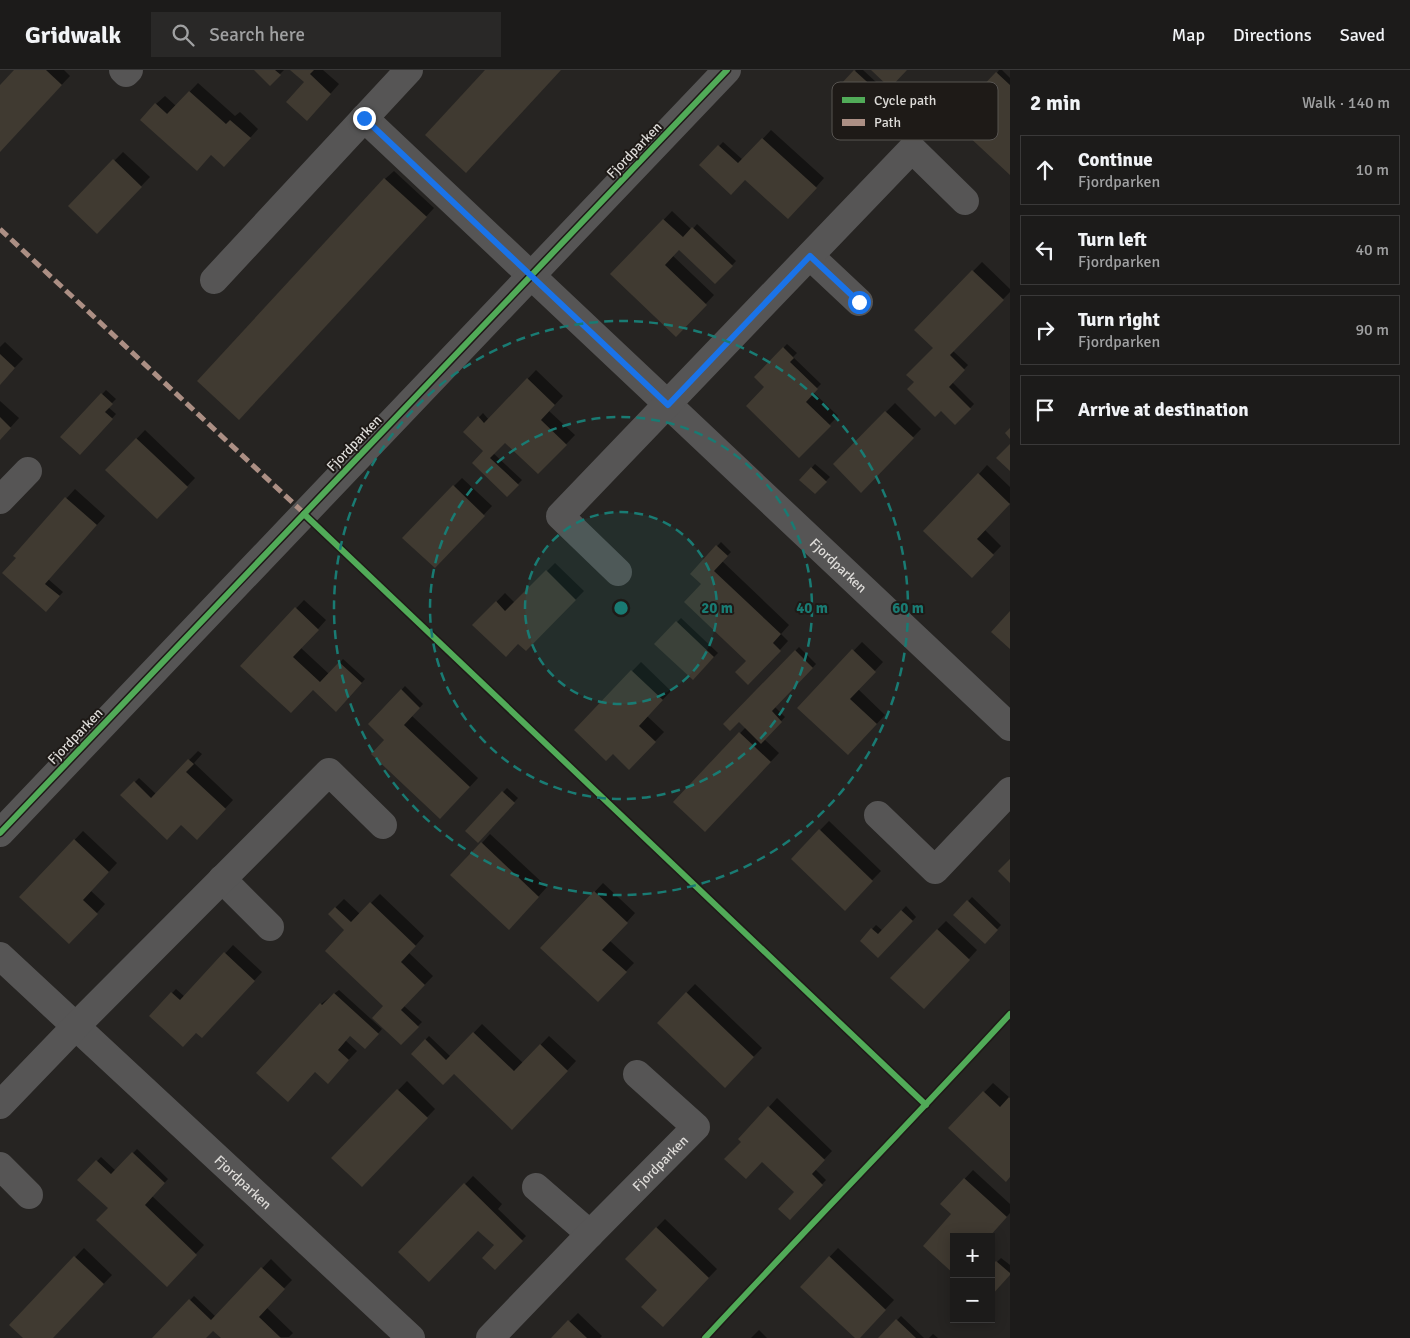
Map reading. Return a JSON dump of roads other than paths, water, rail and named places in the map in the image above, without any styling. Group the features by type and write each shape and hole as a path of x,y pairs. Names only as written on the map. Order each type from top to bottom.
{"street":[{"path":"123,70 126,73 129,70"},
{"path":"214,280 409,70"},
{"name":"Fjordparken","path":"0,833 727,70"},
{"name":"Fjordparken","path":"364,118 1010,728"},
{"path":"618,572 560,516 912,149 965,201"},
{"path":"810,256 859,302"},
{"path":"0,500 28,471"},
{"path":"0,1105 329,772 383,825"},
{"path":"878,816 935,870 1010,790"},
{"path":"222,879 270,927"},
{"name":"Fjordparken","path":"0,956 411,1338"},
{"name":"Fjordparken","path":"490,1338 696,1127 638,1074"},
{"path":"0,1166 29,1195"},
{"path":"536,1186 590,1234"}]}
